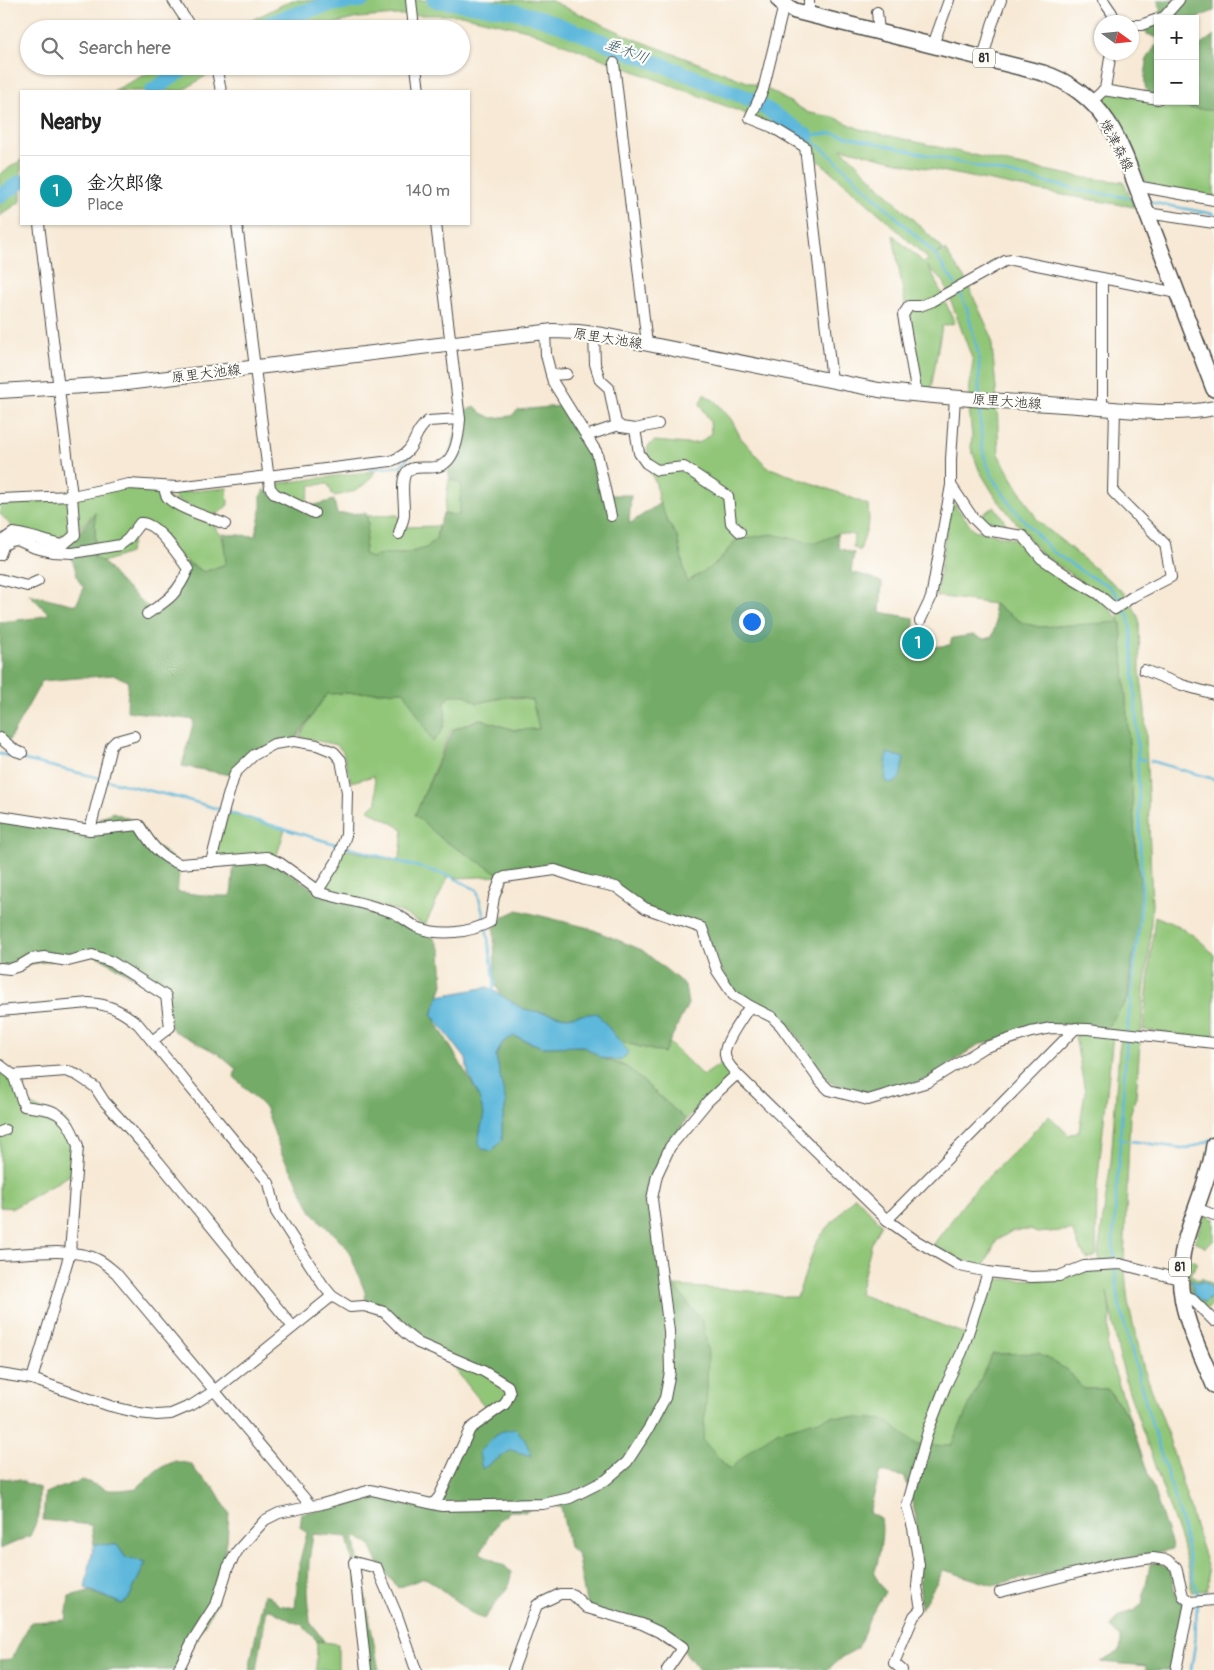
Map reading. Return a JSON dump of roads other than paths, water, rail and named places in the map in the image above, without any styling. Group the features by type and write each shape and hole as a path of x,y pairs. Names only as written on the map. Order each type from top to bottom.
{"main road":[{"name":"焼津森線","path":"781,2 795,11 809,7 878,32 1056,77 1080,93 1108,122 1126,156 1214,389"},
{"name":"原里大池線","path":"0,391 118,384 545,332 578,332 832,381 917,395 993,402 1165,411 1214,408"},
{"name":"81","path":"1214,1147 1208,1172 1183,1248 1179,1279 1188,1322 1214,1385"}],"street":[{"path":"173,0 186,20"},
{"path":"411,0 413,20"},
{"path":"933,45 949,0"},
{"path":"984,58 992,25 1001,0"},
{"path":"1103,0 1112,15"},
{"path":"1165,15 1179,0"},
{"path":"781,2 763,90 750,118 772,127 805,147 832,381"},
{"path":"877,12 878,32"},
{"path":"1139,25 1154,20"},
{"path":"1090,102 1105,89 1110,60"},
{"path":"614,63 647,344"},
{"path":"218,75 221,90"},
{"path":"417,75 419,90"},
{"path":"1104,90 1154,97"},
{"path":"1136,186 1214,200"},
{"path":"1147,212 1214,223"},
{"path":"2,550 6,538 13,533 24,534 63,545 75,535 72,496 39,225"},
{"path":"237,225 270,488 275,494 314,514"},
{"path":"398,534 404,517 403,480 406,472 412,468 437,467 445,464 456,447 459,434 460,419 436,225"},
{"path":"917,395 903,315 909,306 920,306 948,293 1005,261 1012,260 1177,292"},
{"path":"951,485 973,518 985,530 1023,536 1041,558 1066,576 1098,594 1115,609 1132,597 1171,577 1165,544 1113,492 1102,278"},
{"path":"545,332 546,355 553,382 597,453 611,516"},
{"path":"594,334 595,364 600,380 609,388 616,423 621,427 634,428 658,424"},
{"path":"551,375 567,374"},
{"path":"920,621 931,598 951,485 950,459 955,398"},
{"path":"0,500 72,496 129,484 176,487 391,461 407,453 413,446 419,431 428,421 460,419"},
{"path":"586,436 619,425"},
{"path":"634,428 638,454 646,463 657,470 684,468 728,496 731,523 740,532"},
{"path":"164,487 168,498 178,505 225,524"},
{"path":"2,550 11,541 18,540 36,548 52,552 73,553 96,550 120,545 128,539 140,523 145,523 153,527 188,569 182,582 170,598 147,614"},
{"path":"0,579 27,586 38,581"},
{"path":"1144,670 1182,685 1214,694"},
{"path":"90,830 111,746 116,741 134,736"},
{"path":"0,738 16,751 22,753"},
{"path":"211,862 223,810 234,774 254,755 274,744 294,741 317,744 334,752 341,760 347,792 346,835 337,861 317,892"},
{"path":"0,816 90,830 139,825 148,840 167,860 180,864 267,857 285,866 315,888 317,892 394,913 418,928 434,932 450,933 490,922 494,897 501,879 505,877 555,870 585,880 616,887 645,908 702,928 717,972 733,995 772,1017 781,1026 820,1082 829,1090 868,1100 928,1082 983,1048 1010,1038 1051,1028 1076,1028 1214,1043"},
{"path":"0,968 10,969 31,959 44,957 68,961 92,955 112,962 166,996 170,1027 152,1041"},
{"path":"0,1011 101,1003 123,1012 138,1024 269,1183 276,1212 332,1296 350,1307 364,1306 384,1312 418,1343 478,1368 508,1386 510,1393 505,1404 470,1429 439,1497 433,1504"},
{"path":"750,1006 726,1046 724,1054 728,1063 737,1074 887,1220 915,1240 960,1266 988,1272 1031,1277 1059,1276 1084,1266 1120,1264 1179,1279"},
{"path":"887,1220 1076,1028"},
{"path":"0,1065 13,1075 24,1106 47,1109 61,1116 73,1129 78,1146 70,1252 32,1379"},
{"path":"13,1075 66,1071 77,1075 95,1088 104,1101 158,1161 293,1327"},
{"path":"178,1670 193,1640 217,1602 228,1567 238,1550 265,1520 279,1513 371,1490 441,1506 543,1504 570,1498 606,1480 627,1462 649,1428 665,1398 670,1372 669,1331 652,1199 657,1175 670,1147 708,1102 737,1074"},
{"path":"1196,1208 1214,1215"},
{"path":"0,1255 76,1252 105,1263 116,1273 311,1506"},
{"path":"902,1670 894,1663 914,1616 921,1609 917,1587 919,1566 913,1528 907,1506 909,1493 928,1431 945,1387 962,1352 988,1272"},
{"path":"1182,1295 1191,1298 1214,1322"},
{"path":"0,1374 32,1379 110,1406 148,1414 171,1414 192,1405 214,1392 332,1296"},
{"path":"1000,1592 1116,1563 1153,1558 1167,1560 1176,1567 1183,1596 1192,1601 1211,1601"},
{"path":"366,1670 354,1562 377,1568 397,1615 416,1670"},
{"path":"513,1670 537,1605 560,1594 572,1594 587,1608 642,1624 659,1632 682,1648 667,1670"},
{"path":"1176,1670 1192,1601"}],"water":[{"path":"887,753 904,758 900,778 893,784 885,781"},
{"path":"488,987 523,1009 566,1017 597,1013 629,1053 619,1061 602,1058 583,1046 542,1047 514,1036 502,1043 496,1056 506,1104 502,1123 502,1140 492,1151 483,1149 479,1144 484,1114 468,1073 466,1059 432,1015 439,996"},
{"path":"1191,1279 1199,1283 1202,1281 1214,1288 1214,1296 1204,1303 1194,1295"},
{"path":"515,1429 524,1438 532,1456 511,1450 482,1469 479,1452 499,1432"},
{"path":"94,1544 117,1545 126,1558 146,1562 128,1600 122,1604 85,1588"}],"waterway":[{"name":"垂木川","path":"278,20 308,10 363,0"},
{"name":"垂木川","path":"434,0 513,11 541,18 753,100 807,136"},
{"name":"垂木川","path":"153,90 175,75"},
{"path":"807,136 832,133 1084,191 1136,199"},
{"path":"807,136 829,154 934,253 955,284"},
{"name":"垂木川","path":"0,196 20,183"},
{"path":"1149,202 1214,214"},
{"path":"958,289 967,309 979,356 979,395"},
{"path":"979,405 982,446 986,462 994,480 1013,508 1052,551 1084,573 1109,586 1121,600"},
{"path":"369,469 400,466 417,448 420,440"},
{"path":"1123,605 1128,616 1131,631 1136,709 1142,895 1127,1032"},
{"path":"0,754 100,778"},
{"path":"1138,758 1144,760"},
{"path":"1151,761 1214,779"},
{"path":"106,780 221,810"},
{"path":"227,812 339,845"},
{"path":"344,846 450,876 477,890 485,921"},
{"path":"486,926 495,983 492,992"},
{"path":"1115,1261 1113,1242 1127,1037"},
{"path":"1120,1138 1125,1140"},
{"path":"1131,1141 1188,1149 1213,1139"},
{"path":"1115,1267 1119,1303 1149,1415 1179,1512 1198,1598"},
{"path":"1198,1595 1206,1593"},
{"path":"1191,1670 1195,1644 1197,1603"}],"place":[{"name":"金次郎像","path":"918,643"}]}
